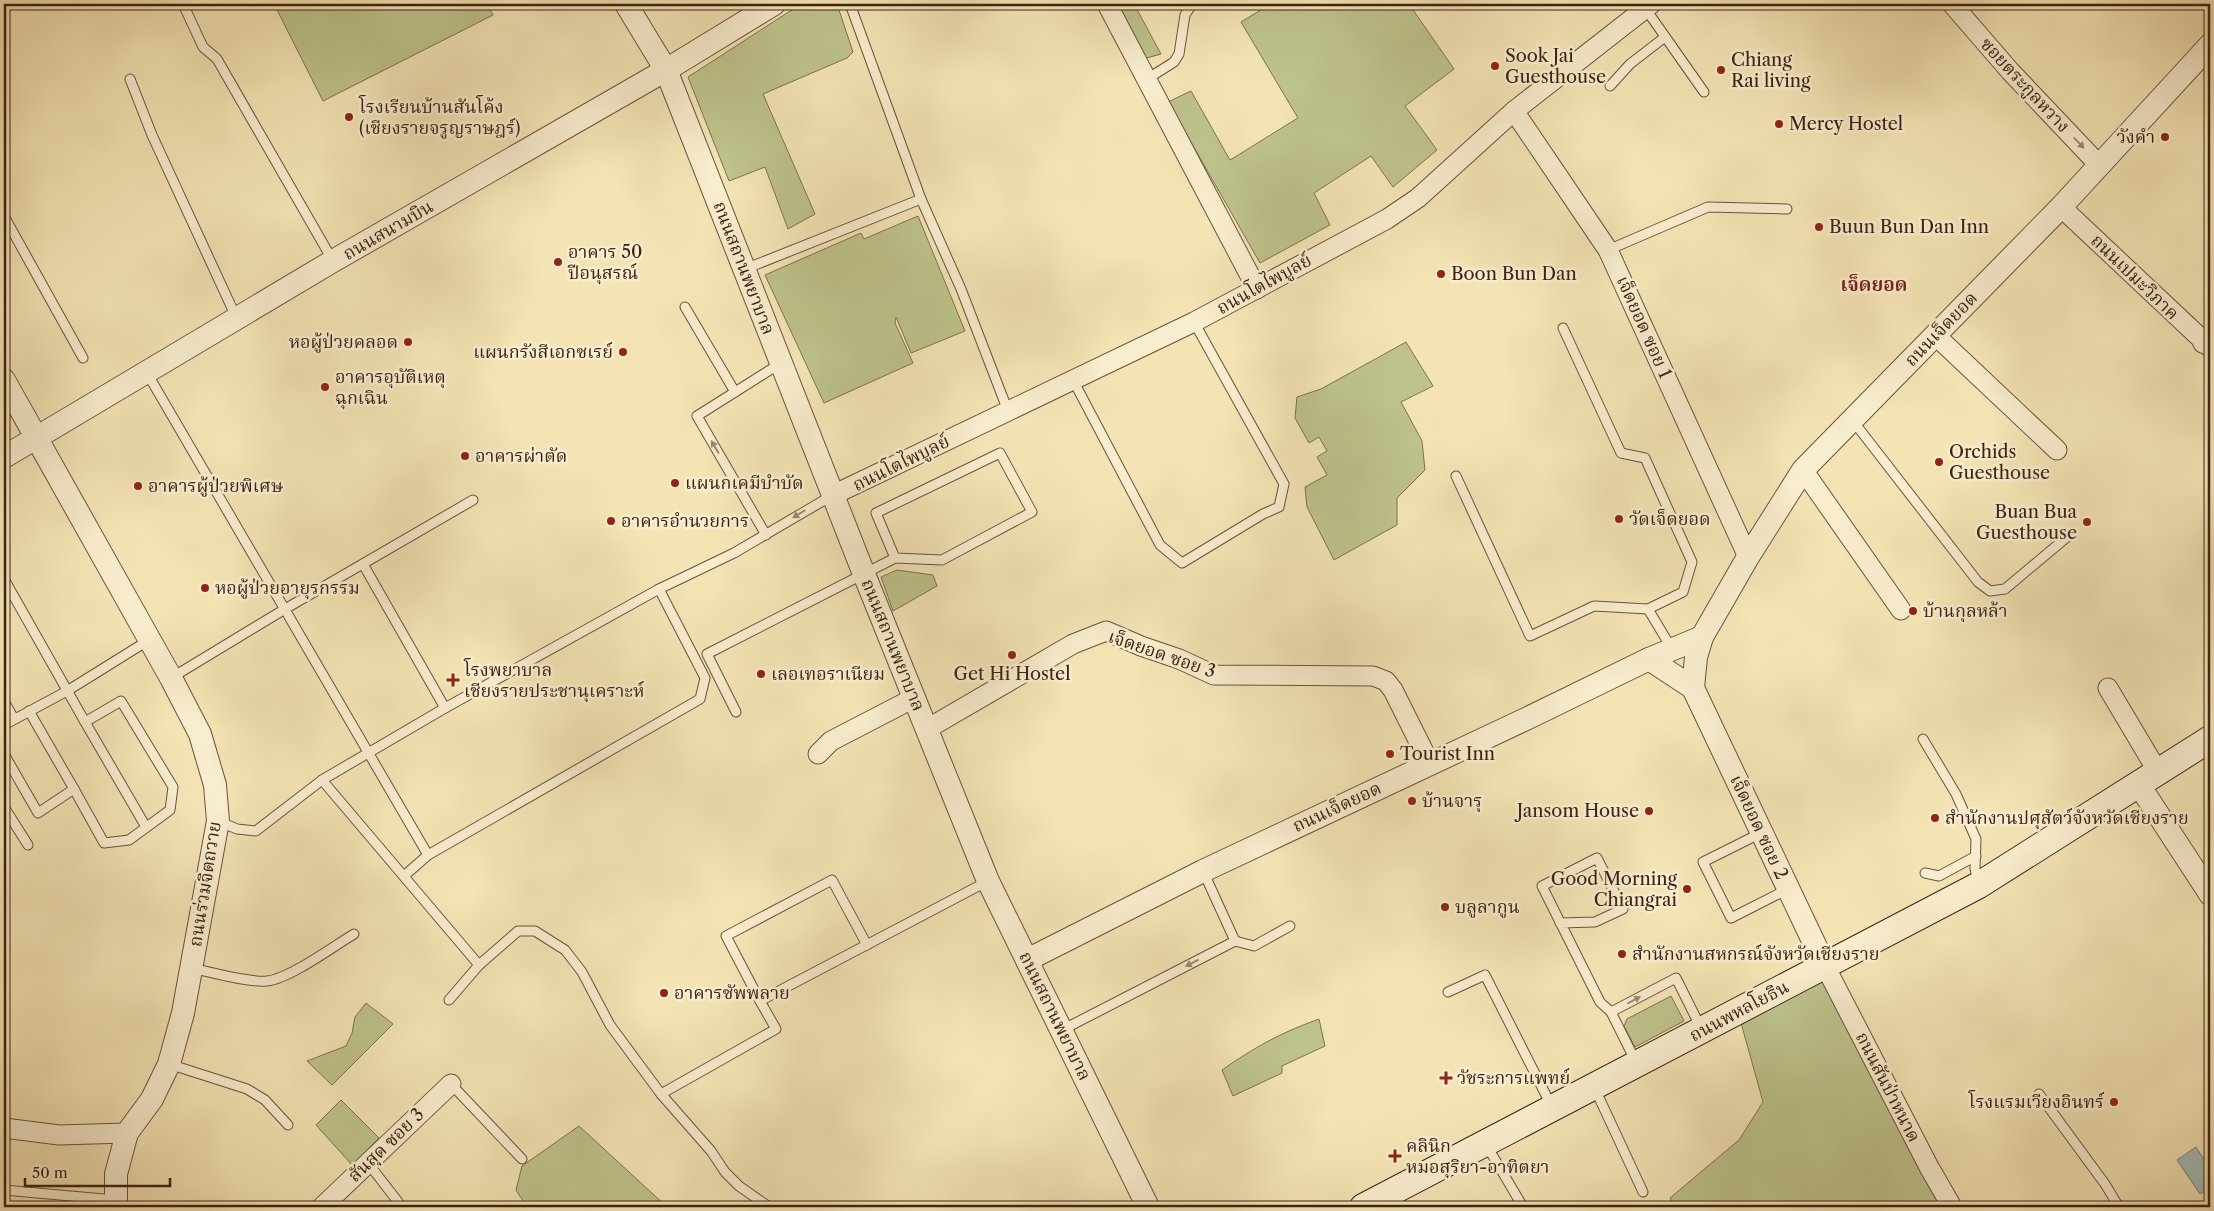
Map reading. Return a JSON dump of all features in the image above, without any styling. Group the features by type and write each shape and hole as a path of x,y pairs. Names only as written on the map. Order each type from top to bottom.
{"main road":[{"name":"ถนนพหลโยธิน","path":"1378,1204 1486,1143 1978,885 2210,738"}],"street":[{"name":"ถนนสถานพยาบาล","path":"626,4 666,70 864,574 988,881 1027,960 1071,1025 1148,1207"},
{"name":"ถนนสนามบิน","path":"4,457 333,261 666,70 774,4"},
{"path":"1107,4 1258,288"},
{"name":"ซอยตระกูลหวาง","path":"1952,4 2010,71 2100,166"},
{"name":"ถนนโตไพบูลย์","path":"833,495 1194,322 1387,219 1418,198 1514,111 1648,6"},
{"name":"ถนนเจ็ดยอด","path":"1693,688 1696,656 1702,637 1748,557 1804,470 2100,166 2210,45"},
{"name":"เจ็ดยอด ซอย 1","path":"1514,111 1608,250 1748,557"},
{"name":"ถนนเปมะวิภาค","path":"2061,206 2208,342"},
{"path":"1935,335 2057,450"},
{"name":"ถนนร่วมจิตถวาย","path":"4,380 171,678 200,734 215,785 218,821 183,1013 169,1064 152,1099 127,1133 116,1174 116,1204"},
{"path":"1804,470 1901,610"},
{"name":"เจ็ดยอด ซอย 3","path":"927,729 1073,644 1106,631 1142,646 1179,658 1214,675 1373,676 1386,681 1393,690 1430,764"},
{"name":"ถนนเจ็ดยอด","path":"1027,960 1203,871 1649,658 1702,637"},
{"path":"1649,658 1693,688"},
{"name":"เจ็ดยอด ซอย 2","path":"1693,688 1825,966"},
{"path":"2108,688 2148,779 2210,894"},
{"path":"818,754 831,741 914,698"},
{"name":"ถนนสันป่าหนาด","path":"1825,966 1929,1167 1952,1207"},
{"name":"สันสุด ซอย 3","path":"322,1207 448,1081"},
{"path":"4,1128 59,1136 127,1133"}],"lane":[{"path":"183,4 203,46 217,59 333,261"},
{"path":"850,4 921,199 961,289 1008,412"},
{"path":"1147,79 1174,62 1179,54 1186,15 1192,4"},
{"path":"1648,6 1665,37 1704,92"},
{"path":"1610,86 1630,64 1665,37"},
{"path":"130,79 152,135 237,319"},
{"path":"744,269 921,199"},
{"path":"1608,250 1708,207 1786,209"},
{"path":"4,216 83,358"},
{"path":"684,307 735,392"},
{"path":"1073,380 1160,545 1182,563 1263,514 1279,507 1284,484 1194,322"},
{"path":"1456,476 1530,636 1594,606 1648,609 1683,592 1692,562 1645,458 1621,453 1563,328"},
{"path":"766,535 697,416 781,363"},
{"path":"147,373 428,855"},
{"path":"1852,420 1978,582 1990,591 2005,589 2067,537"},
{"path":"736,712 708,654 895,558 942,560 1032,512 1000,453 876,512 895,558"},
{"path":"218,821 237,830 256,831 322,780 445,708 659,589 734,553 833,495"},
{"path":"171,678 284,609 473,500"},
{"path":"363,564 445,708"},
{"path":"4,579 146,827"},
{"path":"404,876 428,855 700,699 705,678 659,589"},
{"path":"1648,609 1672,649"},
{"path":"4,725 67,691 149,640"},
{"path":"4,701 14,719"},
{"path":"29,711 104,843 129,840 170,810 173,787 121,701 85,722"},
{"path":"1923,739 1956,794 1976,839 1975,869 1978,885"},
{"path":"4,754 38,812 74,789"},
{"path":"322,780 479,964"},
{"path":"4,807 28,845"},
{"path":"1762,833 1703,862 1731,918 1788,889"},
{"path":"1925,873 1939,876 1976,856"},
{"path":"1560,923 1595,922 1623,908 1597,858 1542,886 1560,923 1600,1002 1611,1012 1637,1064"},
{"path":"1203,871 1235,941"},
{"path":"661,1094 776,1029 726,936 832,880 867,945"},
{"path":"760,1001 988,881"},
{"path":"1071,1025 1235,941 1254,946 1290,926"},
{"path":"449,1000 479,964 518,931 535,931 566,950 582,972 610,1025 661,1094 711,1151 725,1172 739,1186 770,1207"},
{"path":"191,968 266,982 284,976 354,934"},
{"path":"1448,992 1485,975 1552,1108"},
{"path":"1611,1012 1676,978 1702,1030"},
{"path":"169,1064 246,1089 265,1100 288,1125"},
{"name":"สันสุด ซอย 3","path":"448,1081 522,1159"},
{"path":"1594,1087 1643,1192"},
{"path":"2039,1094 2106,1184 2119,1207"},
{"path":"1486,1143 1523,1207"},
{"path":"368,1163 402,1207"},
{"path":"4,1190 116,1204"}],"green space":[{"path":"274,4 487,4 493,15 323,101"},
{"path":"801,4 837,4 853,52 847,58 763,94 815,214 788,229 765,167 729,181 688,77"},
{"path":"1114,4 1134,4 1161,54 1143,59"},
{"path":"1261,4 1409,4 1454,69 1405,106 1437,150 1393,187 1371,156 1314,193 1330,225 1260,263 1168,102 1191,91 1230,160 1298,118 1241,22 1264,8"},
{"path":"918,216 965,331 911,353 896,317 895,323 913,363 824,403 765,275 861,233 864,239"},
{"path":"1406,342 1433,386 1401,402 1422,441 1425,470 1397,498 1397,525 1334,560 1307,507 1305,487 1327,475 1317,457 1327,451 1319,437 1309,443 1295,418 1297,397 1321,389"},
{"path":"897,570 933,575 937,586 893,611 881,577"},
{"path":"1825,966 1960,1207 1675,1207 1670,1198 1739,1140 1763,1102 1738,1012"},
{"path":"1671,996 1684,1021 1635,1047 1624,1026 1627,1019"},
{"path":"366,1003 393,1024 332,1085 307,1061 346,1046 352,1033 355,1017"},
{"path":"1319,1019 1325,1046 1282,1066 1282,1073 1233,1096 1222,1070 1268,1041"},
{"path":"341,1100 379,1138 352,1165 316,1125"},
{"path":"579,1126 667,1207 527,1207 516,1190 522,1166"}],"water":[{"path":"2196,1147 2210,1169 2210,1188 2200,1194 2177,1160"}],"place":[{"name":"Sook Jai Guesthouse","path":"1495,66"},
{"name":"Chiang Rai living","path":"1721,70"},
{"name":"โรงเรียนบ้านสันโค้ง (เชียงรายจรูญราษฎร์)","path":"349,117"},
{"name":"Mercy Hostel","path":"1779,124"},
{"name":"วังคำ","path":"2165,137"},
{"name":"Buun Bun Dan Inn","path":"1819,227"},
{"name":"อาคาร 50 ปีอนุสรณ์","path":"558,262"},
{"name":"Boon Bun Dan","path":"1441,274"},
{"name":"หอผู้ป่วยคลอด","path":"408,342"},
{"name":"แผนกรังสีเอกซเรย์","path":"623,352"},
{"name":"อาคารอุบัติเหตุ ฉุกเฉิน","path":"325,387"},
{"name":"อาคารผ่าตัด","path":"465,456"},
{"name":"Orchids Guesthouse","path":"1939,462"},
{"name":"แผนกเคมีบำบัด","path":"675,483"},
{"name":"อาคารผู้ป่วยพิเศษ","path":"138,486"},
{"name":"วัดเจ็ดยอด","path":"1619,519"},
{"name":"อาคารอำนวยการ","path":"611,521"},
{"name":"Buan Bua Guesthouse","path":"2087,522"},
{"name":"หอผู้ป่วยอายุรกรรม","path":"205,588"},
{"name":"บ้านกุลหล้า","path":"1913,611"},
{"name":"Get Hi Hostel","path":"1012,655"},
{"name":"เลอเทอราเนียม","path":"761,674"},
{"name":"โรงพยาบาล เชียงรายประชานุเคราะห์","path":"453,680"},
{"name":"Tourist Inn","path":"1390,754"},
{"name":"บ้านจารุ","path":"1412,801"},
{"name":"Jansom House","path":"1649,811"},
{"name":"สำนักงานปศุสัตว์จังหวัดเชียงราย","path":"1935,818"},
{"name":"Good Morning Chiangrai","path":"1687,889"},
{"name":"บลูลากูน","path":"1445,907"},
{"name":"สำนักงานสหกรณ์จังหวัดเชียงราย","path":"1622,954"},
{"name":"อาคารซัพพลาย","path":"664,993"},
{"name":"วัชระการแพทย์","path":"1446,1078"},
{"name":"โรงแรมเวียงอินทร์","path":"2114,1102"},
{"name":"คลินิก หมอสุริยา-อาทิตยา","path":"1395,1156"}],"district":[{"name":"เจ็ดยอด","path":"1874,284"}]}
